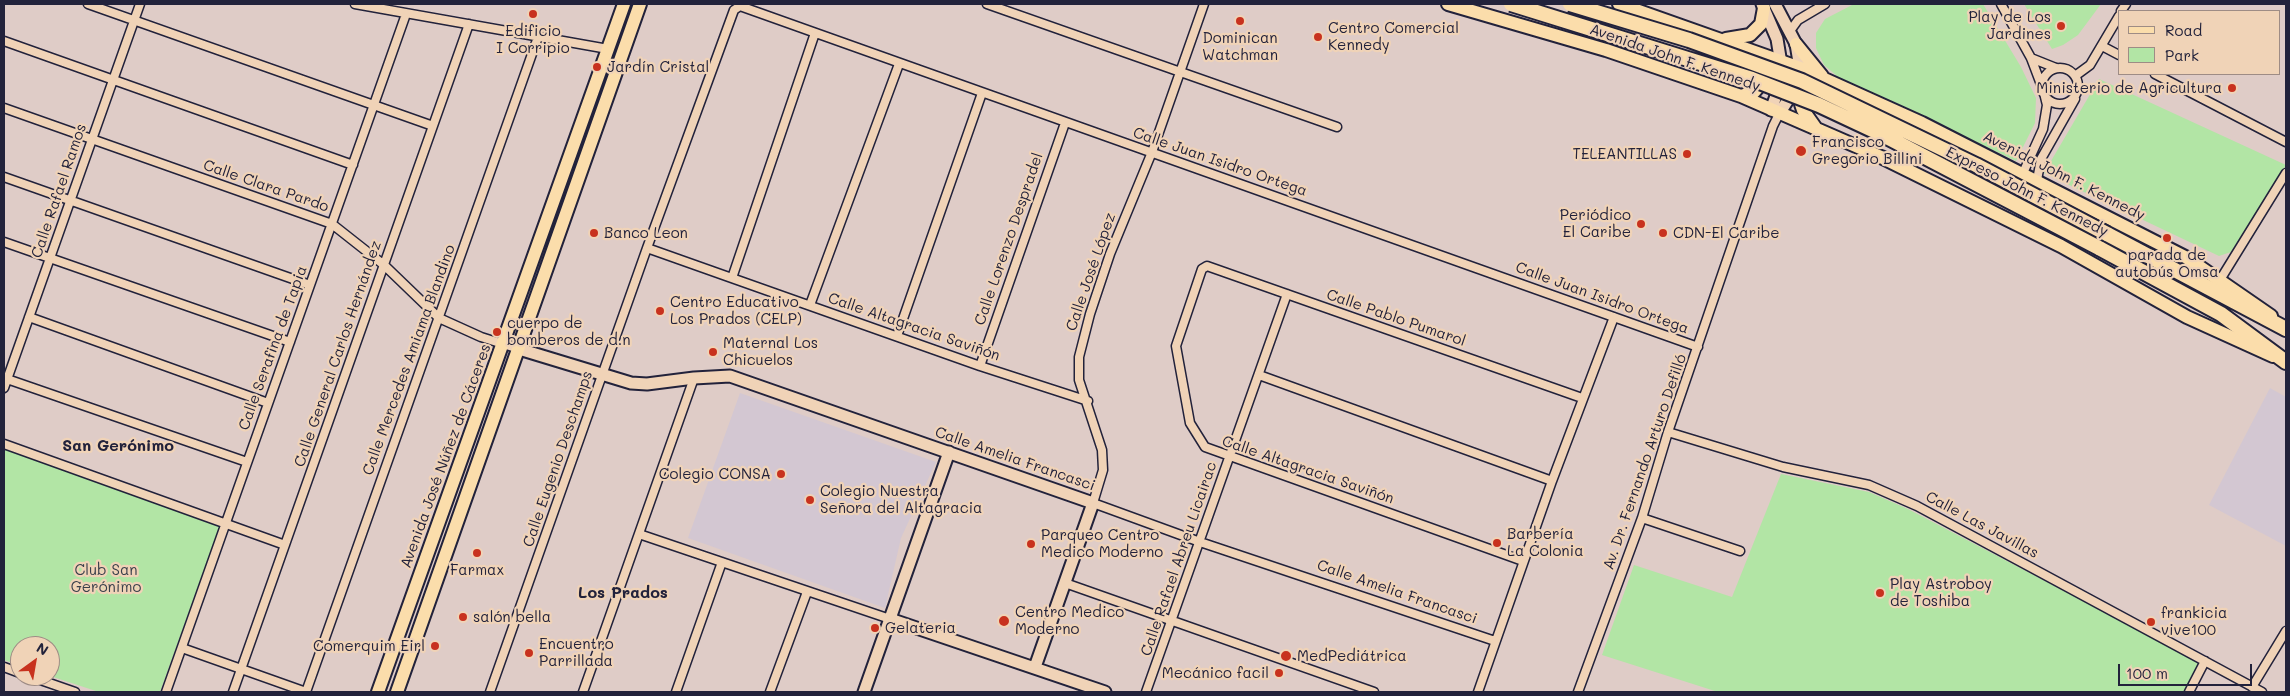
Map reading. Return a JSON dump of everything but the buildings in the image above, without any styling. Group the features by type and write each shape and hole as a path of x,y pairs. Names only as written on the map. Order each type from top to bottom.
{"highway":[{"name":"Expreso John F. Kennedy","path":"1511,4 1752,79 1819,106 1883,135 2222,314 2286,362"},
{"name":"Expreso John F. Kennedy","path":"1570,4 1689,40 1802,81 1976,165 2286,328"}],"main road":[{"name":"Avenida José Núñez de Cáceres","path":"378,692 624,4"},
{"path":"397,692 640,4"},
{"name":"Avenida John F. Kennedy","path":"1448,4 1606,50 1741,96 1881,157 1992,211 2068,250 2187,316 2286,362"},
{"name":"Avenida John F. Kennedy","path":"1619,4 1800,68 2023,173 2187,258 2286,328"},
{"path":"1719,39 1736,39 1750,35 1761,24 1767,5"},
{"path":"1796,44 1828,81 1813,84 1804,91 1802,96 1803,110 1817,129"},
{"path":"1741,96 1754,92 1763,79 1762,64 1756,52"}],"street":[{"path":"88,4 433,126"},
{"name":"Calle Rafael Ramos","path":"4,388 140,4"},
{"path":"355,4 608,49"},
{"path":"987,4 1337,126"},
{"name":"Calle José López","path":"1036,667 1103,470 1102,457 1088,401 1080,380 1079,357 1090,314 1110,254 1152,152 1204,4"},
{"path":"1790,31 1798,20 1825,4"},
{"path":"2001,4 2031,58 2047,105 2043,129 2023,173"},
{"path":"1767,5 1790,31 1796,44 1800,68 1798,84 1775,112"},
{"path":"1767,5 1783,76 1775,112"},
{"name":"Calle Juan Isidro Ortega","path":"734,10 740,6 1698,347"},
{"name":"Calle Eugenio Deschamps","path":"490,692 647,248 734,10"},
{"name":"Calle Serafina de Tapia","path":"166,692 406,14"},
{"path":"2075,76 2090,65 2118,18"},
{"name":"Calle General Carlos Hernández","path":"233,692 469,24"},
{"path":"732,278 815,33"},
{"name":"Calle Mercedes Amiama Blandino","path":"306,692 538,37"},
{"path":"4,41 353,165"},
{"path":"2102,46 2118,54"},
{"path":"2031,58 2056,68 2067,69 2075,76 2079,86 2076,96 2041,159 2037,180"},
{"path":"810,305 899,64"},
{"path":"2056,68 2047,74 2043,92 2048,100 2066,104 2076,96"},
{"path":"2157,75 2286,142"},
{"path":"897,336 982,93"},
{"name":"Calle Clara Pardo","path":"4,108 332,224 384,265 439,318 481,337 519,349"},
{"name":"Av. Dr. Fernando Arturo Defilló","path":"1578,692 1642,518 1668,432 1773,126 1775,112"},
{"name":"Calle Lorenzo Despradel","path":"980,366 1065,123"},
{"path":"2220,280 2286,173"},
{"path":"4,177 310,285"},
{"path":"4,242 290,342"},
{"name":"Calle Altagracia Saviñón","path":"647,248 980,366 1088,401"},
{"name":"Calle Pablo Pumarol","path":"1202,269 1207,266 1582,398"},
{"name":"Calle Altagracia Saviñón","path":"1202,269 1178,335 1176,356 1190,423 1205,448 1523,561"},
{"name":"Calle Rafael Abreu Licairac","path":"1146,692 1287,294"},
{"path":"29,317 268,403"},
{"path":"1478,692 1582,398 1614,317"},
{"name":"Calle Amelia Francasci","path":"519,349 616,381 647,384 730,376 1200,542 1495,641"},
{"path":"1259,375 1552,481"},
{"path":"7,378 248,462"},
{"path":"584,692 694,378"},
{"name":"Calle Las Javillas","path":"1668,432 1783,467 1880,489 1917,506 2262,692"},
{"path":"4,444 285,545"},
{"path":"864,692 949,452"},
{"path":"1642,518 1740,551"},
{"path":"639,534 807,592 1036,667 1105,692"},
{"path":"676,692 722,562"},
{"path":"1065,582 1374,692"},
{"path":"770,692 807,592"},
{"path":"2252,687 2286,631"},
{"path":"182,648 306,692"},
{"path":"2189,692 2205,661"},
{"path":"58,686 75,692"}],"shaded area":[{"path":"2270,388 2286,397 2286,546 2209,505"},
{"name":"Colegio Nuestra Señora del Altagracia","path":"740,393 936,462 901,538 885,608 688,538"}],"green space":[{"path":"1854,4 1983,4 2021,67 2036,98 2035,123 2016,161 1838,77 1824,65 1816,48 1816,33 1825,19"},
{"name":"Play de Los Jardines","path":"2024,4 2101,4 2078,35 2063,45 2052,49"},
{"path":"2099,79 2286,165 2231,252 2219,256 2044,173"},
{"name":"Club San Gerónimo","path":"4,449 220,526 160,692 99,692 60,679 60,636 10,636 10,662 4,660"},
{"path":"1781,474 1869,492 1908,509 2201,663 2188,692 1718,692 1602,655 1634,565 1732,597"}],"place":[{"name":"Edificio I Corripio","path":"533,14"},
{"name":"Dominican Watchman","path":"1240,21"},
{"name":"Play de Los Jardines","path":"2061,26"},
{"name":"Centro Comercial Kennedy","path":"1318,37"},
{"name":"Jardín Cristal","path":"597,67"},
{"name":"Ministerio de Agricultura","path":"2232,88"},
{"name":"Francisco Gregorio Billini","path":"1801,151"},
{"name":"TELEANTILLAS","path":"1687,154"},
{"name":"Periódico El Caribe","path":"1641,224"},
{"name":"Banco Leon","path":"594,233"},
{"name":"CDN-El Caribe","path":"1663,233"},
{"name":"parada de autobús Omsa","path":"2167,238"},
{"name":"Centro Educativo Los Prados (CELP)","path":"660,311"},
{"name":"cuerpo de bomberos de d.n","path":"497,332"},
{"name":"Maternal Los Chicuelos","path":"713,352"},
{"name":"Colegio CONSA","path":"781,474"},
{"name":"Colegio Nuestra Señora del Altagracia","path":"810,500"},
{"name":"Barbería La Colonia","path":"1497,543"},
{"name":"Parqueo Centro Medico Moderno","path":"1031,544"},
{"name":"Farmax","path":"477,553"},
{"name":"Play Astroboy de Toshiba","path":"1880,593"},
{"name":"salón bella","path":"463,617"},
{"name":"Centro Medico Moderno","path":"1004,621"},
{"name":"frankicia vive100","path":"2151,622"},
{"name":"Gelateria","path":"875,628"},
{"name":"Comerquim Eirl","path":"435,646"},
{"name":"Encuentro Parrillada","path":"529,653"},
{"name":"MedPediátrica","path":"1286,656"},
{"name":"Mecánico facil","path":"1279,673"}],"district":[{"name":"San Gerónimo","path":"118,446"},
{"name":"Los Prados","path":"623,593"}]}
